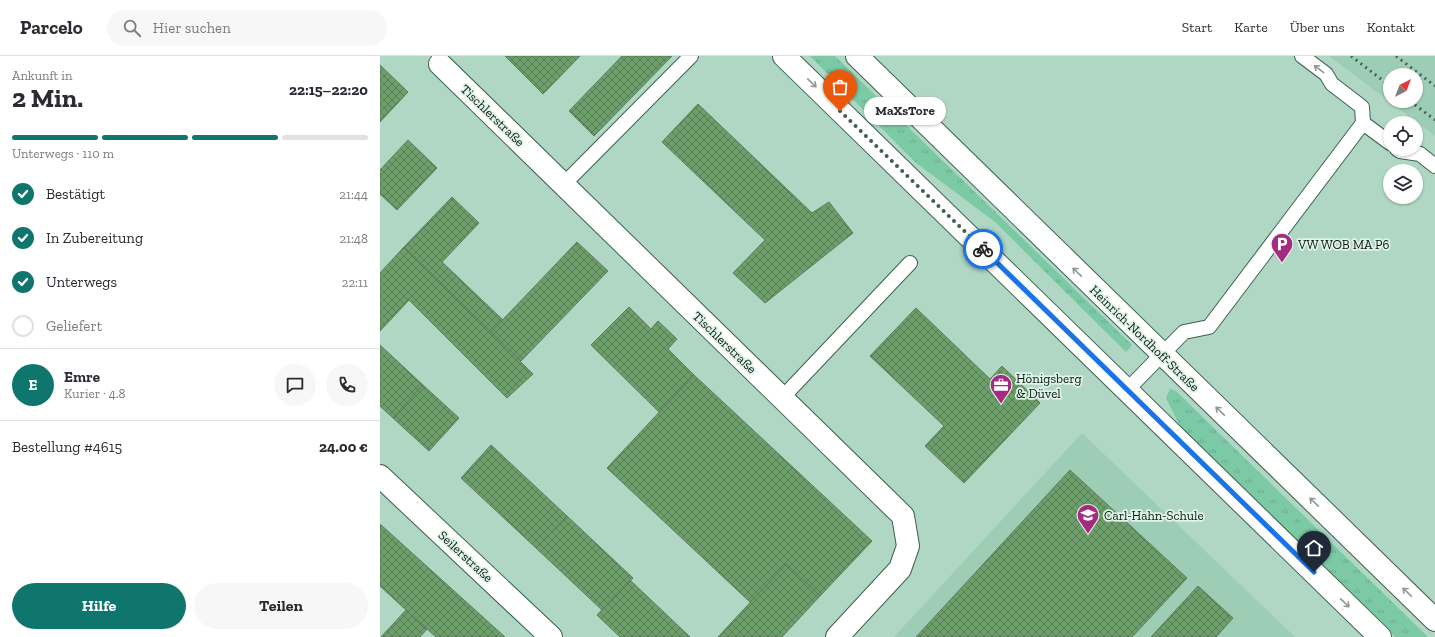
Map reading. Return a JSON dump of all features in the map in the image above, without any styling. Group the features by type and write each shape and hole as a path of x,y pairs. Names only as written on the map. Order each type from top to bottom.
{"main road":[{"path":"784,56 1380,637"},
{"name":"Heinrich-Nordhoff-Straße","path":"857,56 1435,620"},
{"name":"Tischlerstraße","path":"440,64 903,516 908,546 900,569 837,637"},
{"name":"Seilerstraße","path":"380,476 551,637"}],"lane":[{"path":"564,184 691,56"},
{"path":"1127,390 1184,332 1209,327 1363,123 1362,108 1332,84 1326,74 1302,56"},
{"path":"1363,123 1383,138"},
{"path":"1422,156 1435,166"},
{"path":"782,398 910,263"}],"shaded area":[{"path":"1329,56 1435,56 1435,136 1423,127 1423,116 1408,116 1398,108 1423,108 1423,68 1383,68 1383,97"},
{"name":"Carl-Hahn-Schule","path":"1082,433 1295,637 894,637"}],"green space":[{"path":"810,56 835,56 1132,345 1126,352 995,222 915,162"},
{"path":"1170,389 1176,391 1428,637 1395,637 1181,428 1166,398"}],"building":[{"path":"505,56 580,56 543,94"},
{"path":"622,56 672,56 594,136 569,111"},
{"path":"380,65 408,92 380,122"},
{"path":"698,104 812,213 829,202 853,233 765,303 733,273 765,240 662,142"},
{"path":"408,140 437,168 397,210 380,194 380,170"},
{"path":"452,197 479,223 442,262 503,320 491,332 404,247"},
{"path":"577,242 608,271 521,361 491,332"},
{"path":"404,247 533,374 507,398 409,300 380,331 380,273"},
{"path":"629,307 651,329 658,321 677,339 668,349 694,375 659,412 591,345"},
{"path":"916,308 990,379 1002,366 1040,403 964,483 925,446 944,426 870,356"},
{"path":"380,345 423,385 393,418 380,406"},
{"path":"694,375 872,541 820,596 786,564 751,603 607,468"},
{"path":"423,385 459,418 429,451 393,418"},
{"path":"491,445 567,516 536,548 461,478"},
{"path":"1070,470 1187,578 1132,637 916,637"},
{"path":"567,516 633,578 602,610 536,548"},
{"path":"380,524 505,637 436,637 406,610 380,586"},
{"path":"786,564 820,596 782,637 718,637"},
{"path":"630,580 690,637 620,637 597,615"},
{"path":"1198,586 1233,618 1216,637 1151,637"},
{"path":"406,610 427,629 420,637 381,637"}],"railway":[{"path":"1351,56 1383,81"},
{"path":"1396,56 1435,86"},
{"path":"1419,108 1435,120"}],"way so far":[{"path":"840,111 983,249"}],"place":[{"name":"MaXsTore","path":"840,111"},
{"name":"VW WOB MA P6","path":"1282,264"},
{"name":"Hönigsberg & Düvel","path":"1001,404"},
{"name":"Carl-Hahn-Schule","path":"1088,534"}],"route":[{"path":"983,249 1314,572"}]}
